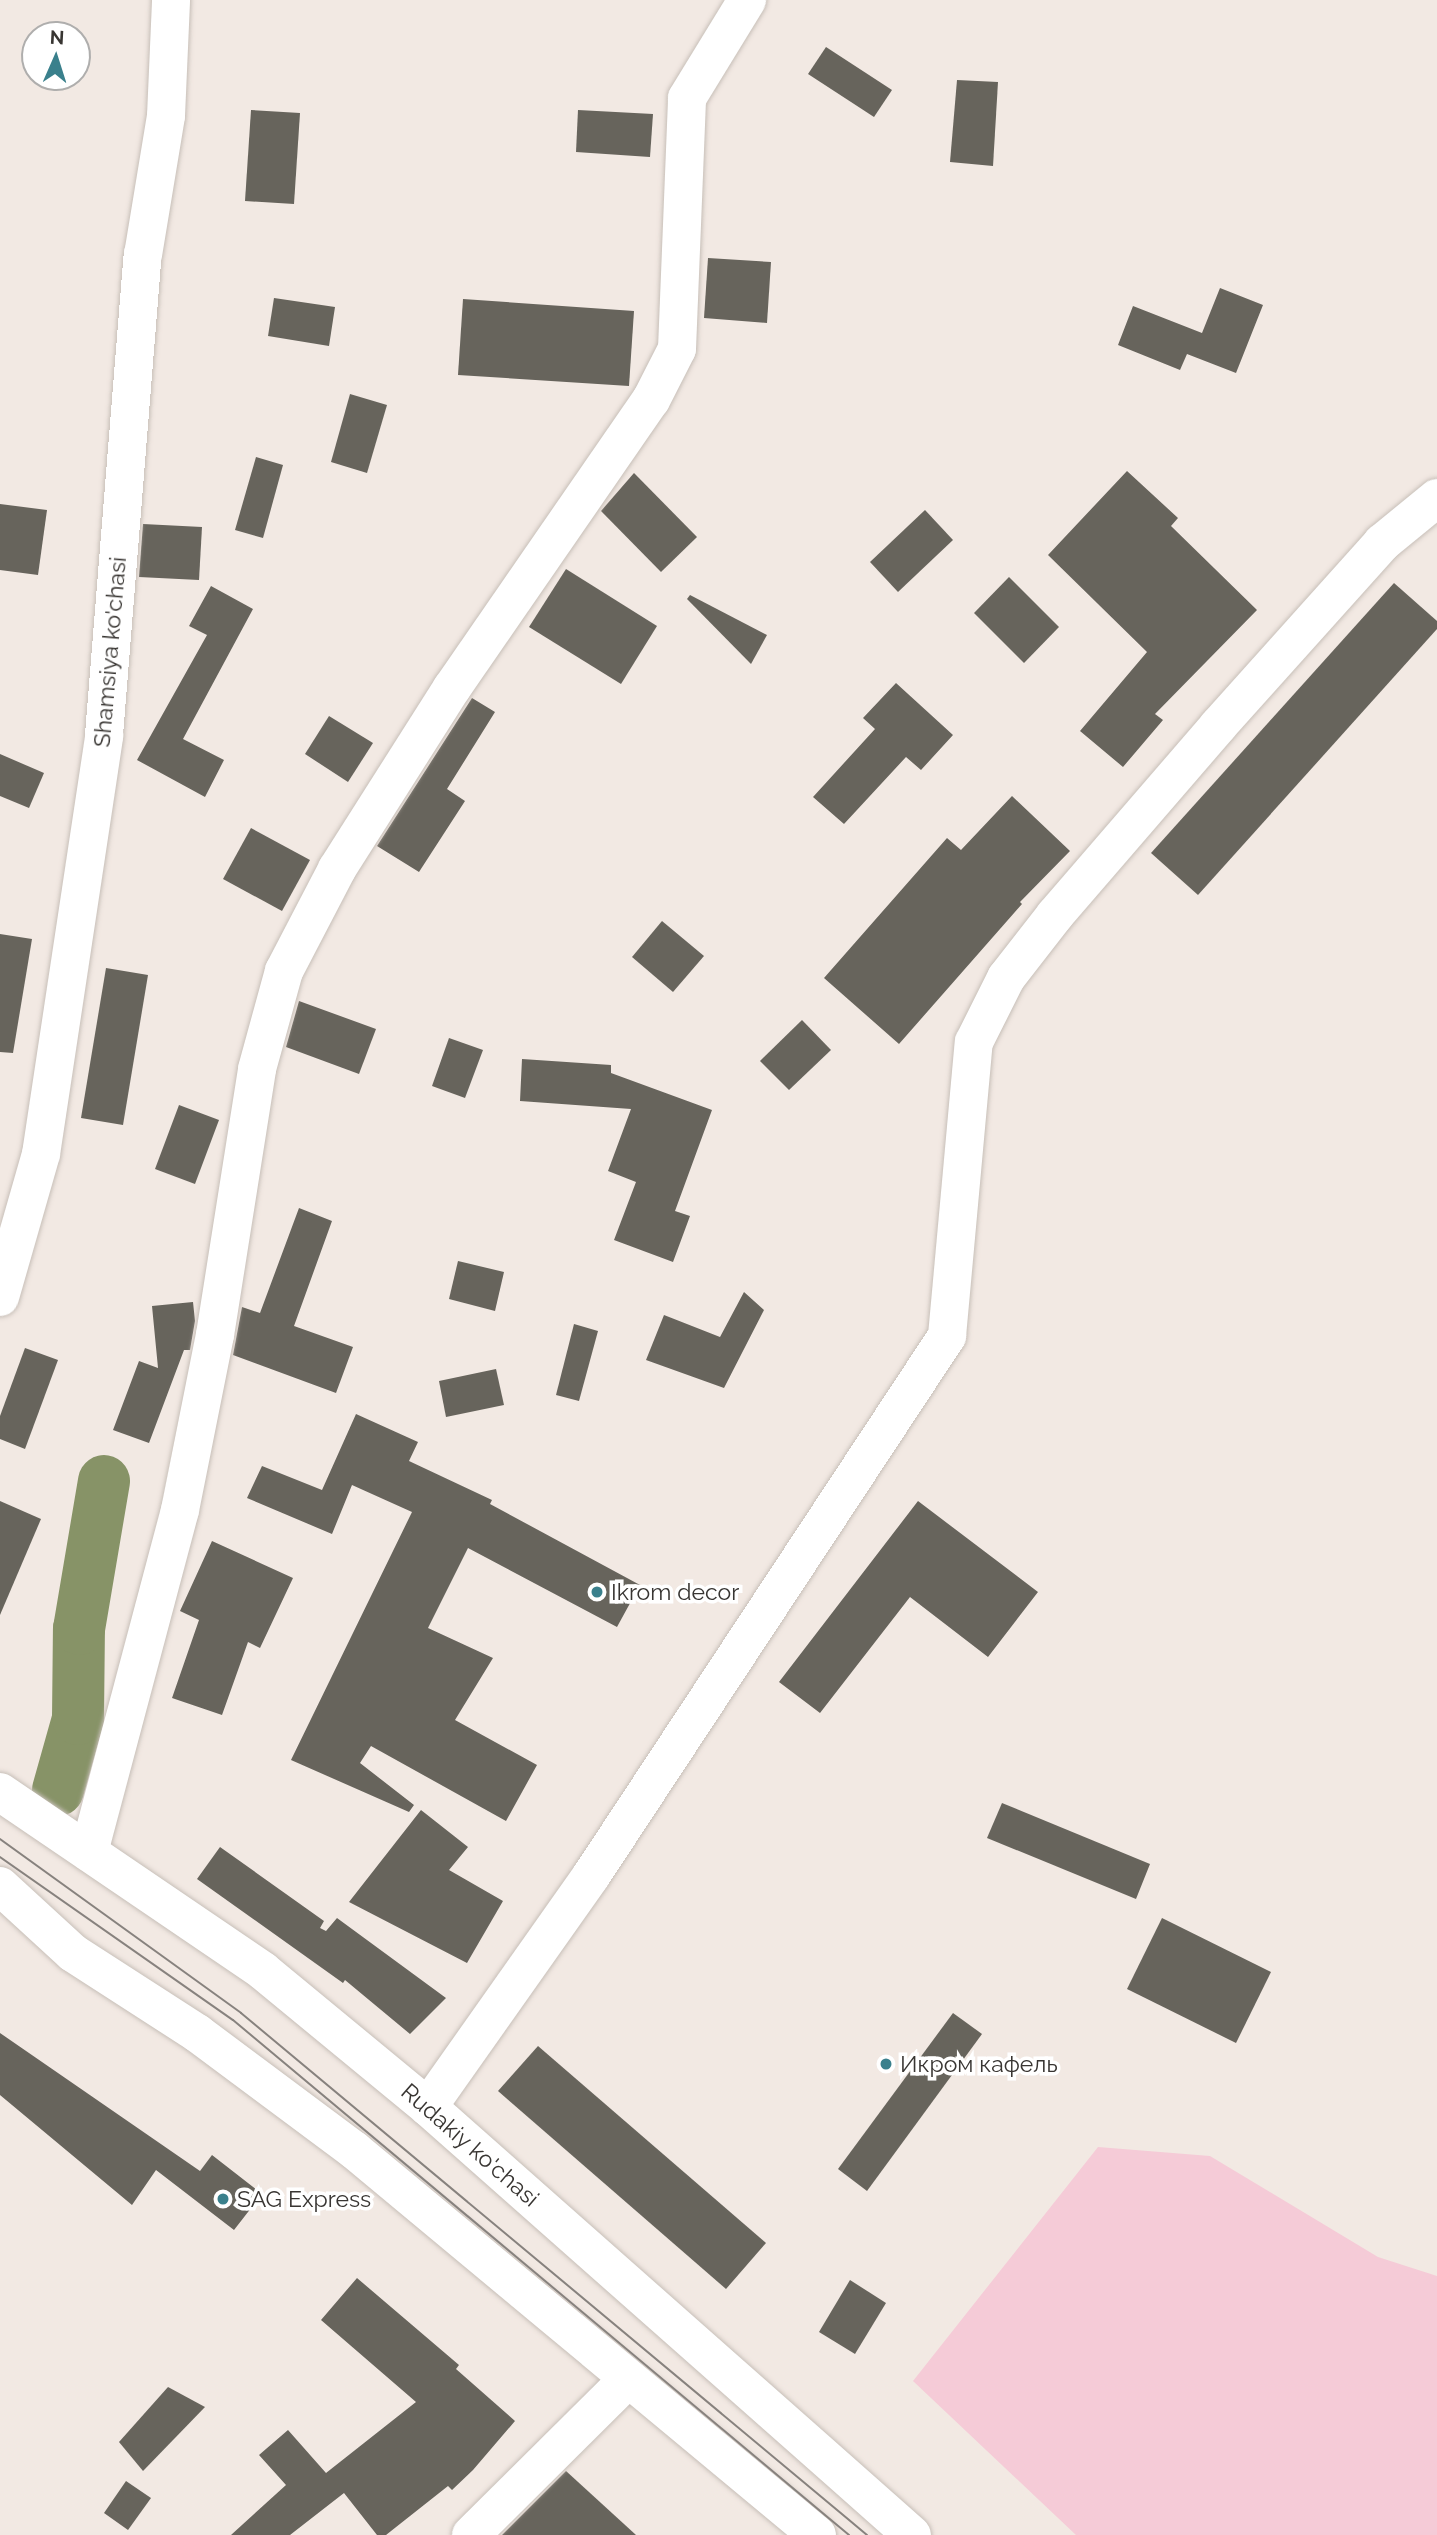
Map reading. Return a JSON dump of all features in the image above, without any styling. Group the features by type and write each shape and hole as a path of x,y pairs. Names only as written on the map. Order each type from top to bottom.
{"street":[{"name":"Shamsiya ko'chasi","path":"0,1297 41,1154 104,735 143,255 166,116 171,0"},
{"path":"89,1852 180,1510 215,1335 257,1069 284,971 337,869 452,688 651,400 677,349 687,98 747,0"},
{"path":"428,2106 591,1876 947,1336 974,1042 1006,978 1055,915 1245,695 1382,543 1437,498"},
{"name":"Rudakiy ko'chasi","path":"0,1792 263,1971 428,2106 912,2535"},
{"path":"0,1886 73,1953 198,2033 354,2150 817,2535"},
{"path":"471,2535 628,2379"}],"shaded area":[{"path":"1098,2147 1210,2156 1378,2257 1437,2276 1437,2535 1076,2535 913,2381"}],"building":[{"path":"826,47 892,90 874,117 808,74"},
{"path":"957,80 998,82 993,166 950,162"},
{"path":"251,110 300,113 294,204 245,201"},
{"path":"578,110 653,114 650,157 576,152"},
{"path":"708,258 771,262 767,323 704,318"},
{"path":"1220,288 1263,305 1236,373 1187,354 1180,370 1118,345 1133,306 1202,333"},
{"path":"274,298 335,307 329,346 268,336"},
{"path":"463,299 634,311 629,386 458,375"},
{"path":"350,394 387,405 367,473 331,462"},
{"path":"256,457 283,465 263,538 235,530"},
{"path":"1127,471 1178,518 1171,526 1257,610 1155,714 1163,720 1123,767 1080,731 1147,652 1048,555"},
{"path":"634,473 697,537 661,572 601,511"},
{"path":"0,504 47,510 38,575 0,570"},
{"path":"925,510 953,540 898,592 870,562"},
{"path":"143,524 202,527 199,580 139,577"},
{"path":"566,569 657,626 621,684 529,627"},
{"path":"1009,577 1059,627 1024,663 974,613"},
{"path":"1394,583 1437,621 1437,629 1198,895 1151,853"},
{"path":"211,586 253,609 183,739 224,760 205,797 137,760 207,635 189,626"},
{"path":"690,595 767,635 751,664 687,599"},
{"path":"896,683 953,735 921,770 906,757 844,824 813,797 875,729 863,718"},
{"path":"472,698 495,712 447,789 465,801 419,872 377,846"},
{"path":"329,716 373,743 348,782 305,754"},
{"path":"0,754 44,773 29,808 0,796"},
{"path":"1012,796 1070,851 1020,902 1022,904 899,1044 824,978 947,838 961,850"},
{"path":"251,828 310,860 282,911 223,879"},
{"path":"662,921 704,956 673,992 632,957"},
{"path":"0,934 32,939 13,1053 0,1052"},
{"path":"106,968 148,975 123,1125 81,1118"},
{"path":"299,1001 376,1029 359,1074 286,1047"},
{"path":"802,1020 831,1050 789,1090 760,1061"},
{"path":"449,1038 483,1050 465,1098 432,1086"},
{"path":"522,1059 611,1065 611,1073 712,1110 675,1211 690,1216 673,1262 614,1240 636,1182 608,1171 631,1109 520,1101"},
{"path":"179,1105 219,1120 195,1184 155,1169"},
{"path":"299,1208 332,1221 294,1326 353,1347 336,1393 233,1355 242,1307 260,1313"},
{"path":"458,1261 504,1272 495,1311 449,1299"},
{"path":"744,1292 764,1310 724,1388 646,1360 664,1315 720,1337"},
{"path":"193,1302 195,1321 190,1350 184,1350 149,1443 113,1430 139,1361 158,1368 152,1306"},
{"path":"574,1324 598,1331 579,1401 556,1395"},
{"path":"25,1348 58,1360 25,1449 0,1439 0,1416"},
{"path":"496,1369 504,1405 446,1417 439,1381"},
{"path":"356,1414 418,1442 409,1461 492,1500 490,1504 640,1585 617,1627 468,1548 428,1628 493,1658 455,1720 537,1765 506,1821 371,1746 360,1763 414,1805 409,1812 291,1760 412,1512 352,1485 332,1534 247,1498 262,1466 322,1490"},
{"path":"0,1501 41,1519 0,1615"},
{"path":"918,1501 1038,1592 988,1657 910,1597 820,1713 779,1682"},
{"path":"212,1541 293,1578 260,1648 248,1642 222,1715 172,1698 199,1620 180,1611"},
{"path":"1002,1803 1150,1864 1136,1899 987,1838"},
{"path":"421,1810 468,1847 449,1870 503,1901 467,1963 349,1902"},
{"path":"220,1847 324,1921 320,1928 326,1931 337,1918 446,1998 410,2034 345,1980 343,1983 197,1879"},
{"path":"1162,1918 1271,1972 1236,2043 1127,1989"},
{"path":"953,2013 982,2034 867,2191 838,2169"},
{"path":"0,2033 200,2171 212,2155 262,2194 234,2230 156,2170 132,2205 0,2095"},
{"path":"538,2046 766,2243 726,2289 498,2091"},
{"path":"357,2278 459,2365 456,2369 515,2421 452,2490 448,2486 386,2535 377,2535 344,2493 290,2535 231,2535 286,2485 259,2455 288,2430 326,2473 416,2402 321,2320"},
{"path":"850,2280 886,2303 855,2354 819,2332"},
{"path":"168,2387 205,2407 143,2471 119,2442"},
{"path":"566,2471 636,2535 502,2535"},
{"path":"126,2481 151,2498 128,2530 104,2513"}],"waterway":[{"path":"58,1790 78,1719 79,1629 104,1481"}],"tram line":[{"path":"0,1839 241,2013 867,2535"},
{"path":"0,1857 233,2020 849,2535"}],"place":[{"name":"Ikrom decor","path":"597,1592"},
{"name":"Икром кафель","path":"886,2064"},
{"name":"SAG Express","path":"223,2199"}]}
